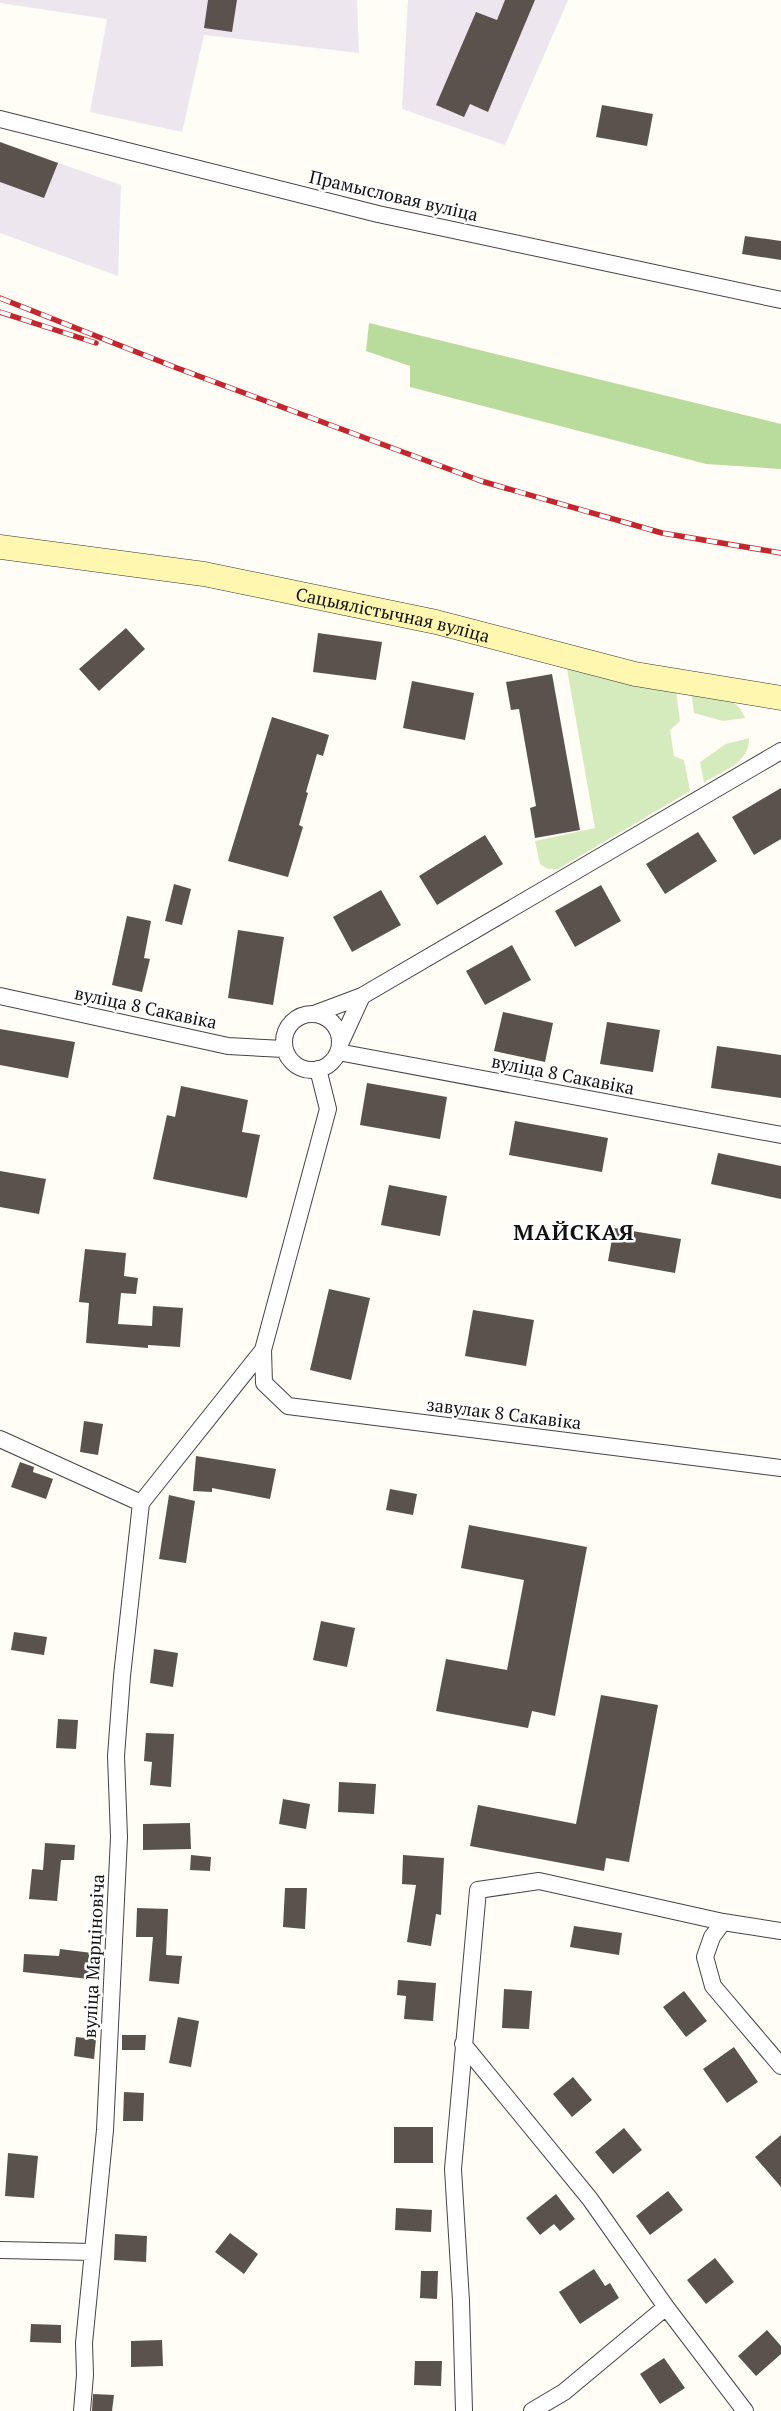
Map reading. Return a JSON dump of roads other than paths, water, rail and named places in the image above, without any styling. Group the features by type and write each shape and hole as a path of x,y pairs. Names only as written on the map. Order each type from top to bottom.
{"street":[{"name":"Прамысловая вуліца","path":"0,119 378,214 781,300"},
{"name":"Сацыялістычная вуліца","path":"0,547 204,574 436,622 635,674 781,698"},
{"path":"362,996 339,1048 327,1066 318,1069 301,1068 288,1057 284,1049 285,1031 297,1018 314,1014 362,996 781,751"},
{"name":"вуліца 8 Сакавіка","path":"0,996 228,1046 284,1049"},
{"path":"314,1014 322,1016 336,1027 339,1048"},
{"name":"вуліца 8 Сакавіка","path":"339,1048 781,1136"},
{"path":"0,1439 141,1503 263,1350 328,1109 318,1069"},
{"name":"завулак 8 Сакавіка","path":"263,1350 264,1383 288,1406 781,1468"},
{"name":"вуліца Марціновіча","path":"82,2411 85,2375 84,2343 105,2130 119,1837 116,1756 122,1676 141,1503"},
{"path":"464,2411 461,2301 453,2169 478,1890 539,1882 722,1922 781,1931"},
{"path":"722,1922 712,1938 705,1957 714,1986 781,2066"},
{"path":"463,2044 590,2199 666,2307 744,2411"},
{"path":"0,2250 93,2252"},
{"path":"532,2411 564,2392 666,2307"}],"railway":[{"path":"0,298 177,368 481,481 662,533 781,553"},
{"path":"0,312 96,343"}],"district":[{"name":"МАЙСКАЯ","path":"574,1231"}]}
